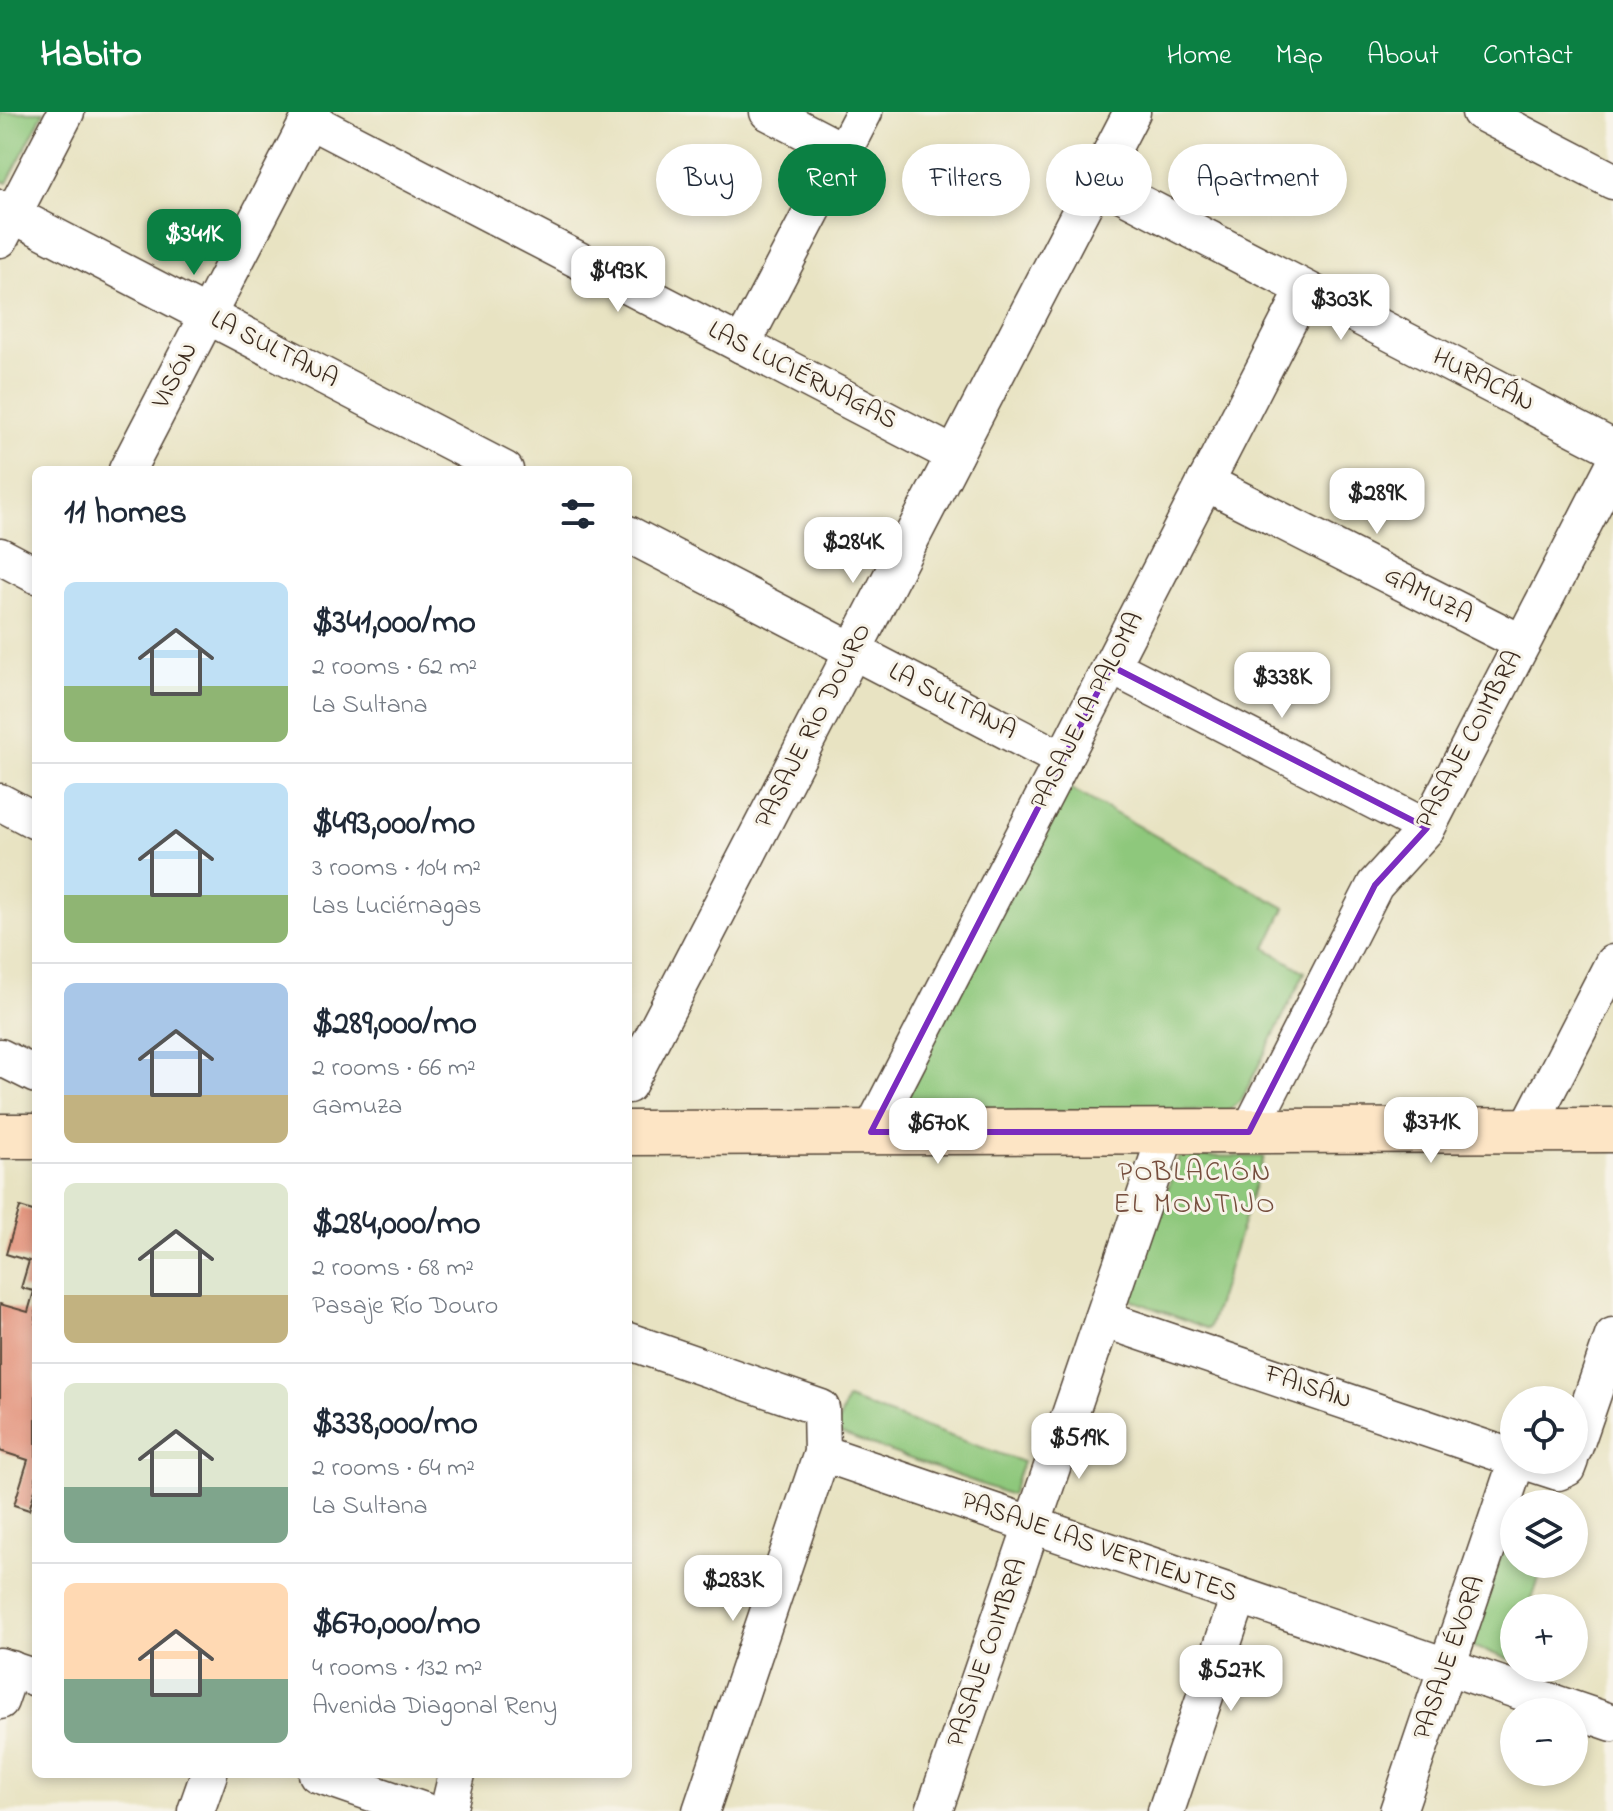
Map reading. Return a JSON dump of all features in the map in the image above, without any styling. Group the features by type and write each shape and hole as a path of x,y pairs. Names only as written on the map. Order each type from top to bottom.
{"street":[{"path":"4,221 66,112"},
{"path":"768,112 830,144"},
{"path":"847,144 864,112"},
{"name":"PASAJE RÍO DOURO","path":"1116,144 1132,112"},
{"path":"1480,112 1613,181"},
{"name":"VISÓN","path":"129,466 311,116"},
{"name":"LAS LUCIÉRNAGAS","path":"311,116 954,455"},
{"name":"HURACÁN","path":"1152,210 1613,448"},
{"path":"742,345 809,216"},
{"name":"PASAJE RÍO DOURO","path":"632,1077 1079,216"},
{"name":"LA SULTANA","path":"4,221 208,315 497,466"},
{"name":"PASAJE LA PALOMA","path":"871,1132 1305,289"},
{"name":"PASAJE COIMBRA","path":"1249,1132 1375,885 1427,828 1613,467"},
{"name":"GAMUZA","path":"1205,482 1522,643"},
{"name":"LA SULTANA","path":"633,548 853,651 1063,760"},
{"path":"0,556 32,573"},
{"path":"1111,666 1427,828"},
{"path":"0,802 32,819"},
{"path":"1527,1130 1613,963"},
{"path":"0,1057 32,1073"},
{"path":"632,1133 1613,1130"},
{"name":"PASAJE COIMBRA","path":"934,1811 1167,1132"},
{"path":"0,1136 32,1136"},
{"name":"FAISÁN","path":"1103,1319 1500,1453"},
{"path":"1588,1406 1613,1336"},
{"path":"632,1342 821,1408 822,1453 701,1811"},
{"name":"PASAJE LAS VERTIENTES","path":"822,1453 1613,1723"},
{"name":"PASAJE ÉVORA","path":"1398,1811 1512,1474"},
{"path":"1166,1811 1239,1596"},
{"path":"196,1811 208,1778"},
{"path":"329,1778 424,1811"},
{"path":"448,1811 456,1778"}],"highlighted area":[{"path":"1111,666 1427,828 1375,885 1249,1132 871,1132"}],"green space":[{"path":"0,112 44,112 7,183 0,180"},
{"path":"1066,786 1285,908 1266,948 1305,972 1241,1101 1228,1110 906,1113 900,1104"},
{"path":"1179,1156 1264,1157 1209,1329 1129,1299"},
{"path":"847,1399 1023,1462 1011,1495 835,1432"},
{"path":"1500,1558 1500,1578 1539,1578 1534,1594 1500,1594 1500,1656 1471,1646"}],"building":[{"path":"20,1207 32,1211 32,1291 21,1288 29,1261 6,1254"},
{"path":"32,1298 32,1500 29,1510 14,1505 28,1460 0,1451 0,1304 28,1312"}],"district":[{"name":"POBLACIÓN EL MONTIJO","path":"1195,1189"}]}
